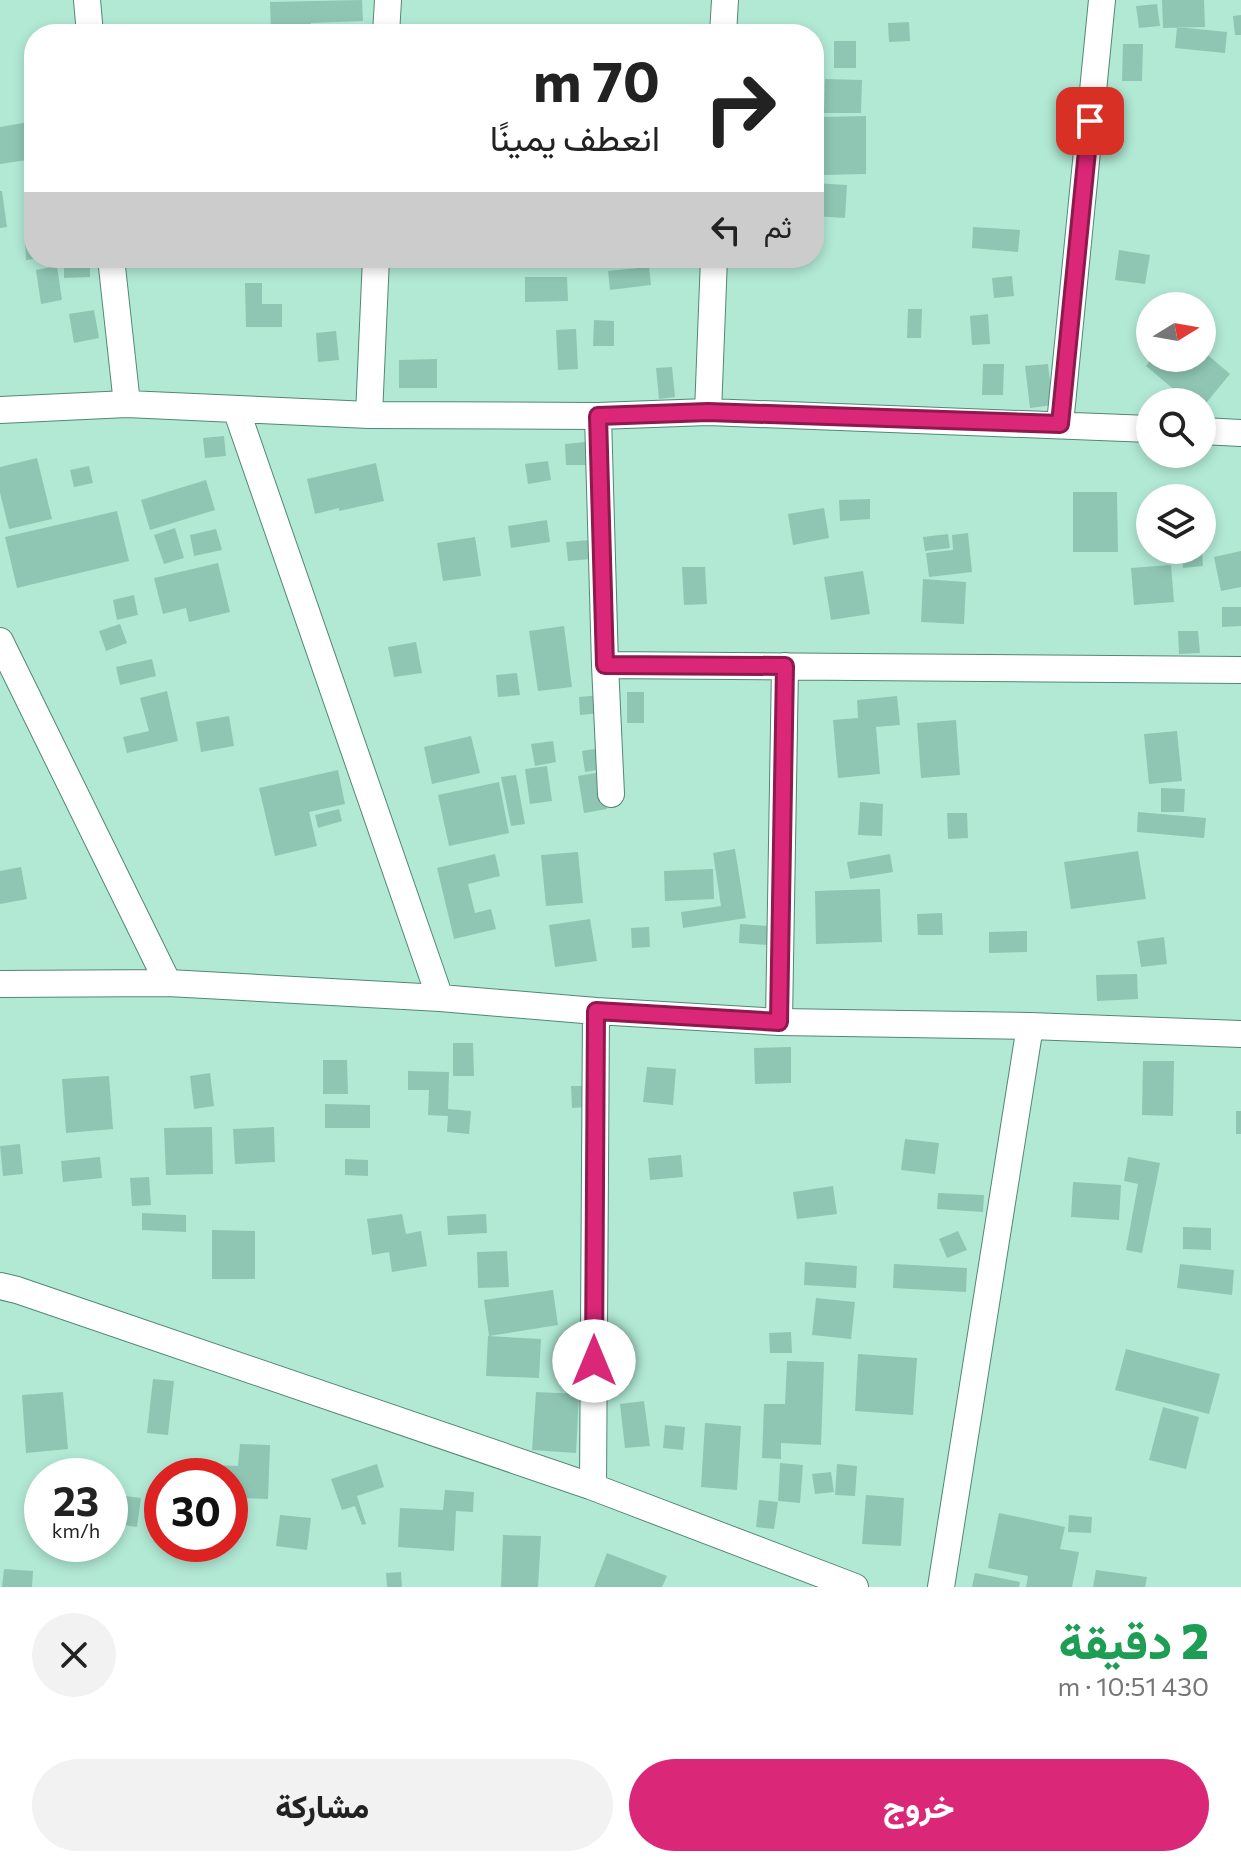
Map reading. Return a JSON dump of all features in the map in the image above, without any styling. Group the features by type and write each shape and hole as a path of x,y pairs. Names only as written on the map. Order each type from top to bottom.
{"street":[{"path":"87,0 89,24"},
{"path":"387,24 388,0"},
{"path":"724,24 725,0"},
{"path":"1060,424 1102,0"},
{"path":"112,268 127,404"},
{"path":"369,415 376,268"},
{"path":"708,412 714,268"},
{"path":"0,410 127,404 369,415 598,416 708,412 1136,428"},
{"path":"236,409 440,998"},
{"path":"598,416 611,794"},
{"path":"1216,432 1241,433"},
{"path":"0,641 168,983"},
{"path":"605,665 1241,670"},
{"path":"779,1022 785,666"},
{"path":"0,984 168,983 779,1022 1030,1026 1241,1034"},
{"path":"593,1487 596,1011"},
{"path":"941,1587 1030,1026"},
{"path":"0,1286 593,1487 855,1587"}],"building":[{"path":"362,0 363,21 271,24 270,2"},
{"path":"1162,0 1204,0 1205,27 1163,28"},
{"path":"1157,4 1160,26 1139,28 1136,6"},
{"path":"1241,15 1241,35 1235,35 1233,16"},
{"path":"909,22 910,41 889,42 888,23"},
{"path":"1177,27 1227,32 1225,53 1175,48"},
{"path":"834,41 856,41 856,68 834,68"},
{"path":"1123,44 1143,44 1142,81 1122,81"},
{"path":"825,79 862,80 861,113 824,113"},
{"path":"866,116 866,174 824,175 824,117"},
{"path":"24,123 24,160 0,164 0,127"},
{"path":"824,184 847,185 845,218 824,217"},
{"path":"0,191 7,227 0,228"},
{"path":"973,227 1020,230 1018,252 972,248"},
{"path":"1119,250 1150,255 1145,284 1115,280"},
{"path":"57,268 62,300 41,304 36,270"},
{"path":"64,268 90,268 90,277 64,278"},
{"path":"649,268 651,285 610,290 608,271"},
{"path":"1012,276 1014,296 994,298 992,278"},
{"path":"525,277 567,277 568,301 525,302"},
{"path":"245,283 262,283 262,304 282,304 282,327 246,327"},
{"path":"908,309 922,309 921,338 907,338"},
{"path":"94,310 99,338 74,343 69,314"},
{"path":"988,314 990,344 972,345 970,316"},
{"path":"594,320 614,321 614,346 593,346"},
{"path":"576,329 578,369 558,370 556,330"},
{"path":"336,331 339,360 318,362 316,333"},
{"path":"437,359 437,388 399,388 399,360"},
{"path":"1216,362 1230,374 1216,391 1216,388 1172,388 1153,372 1216,372"},
{"path":"983,364 1004,364 1003,395 982,395"},
{"path":"1048,364 1053,405 1030,408 1025,366"},
{"path":"672,367 675,397 659,399 656,368"},
{"path":"224,436 226,456 205,458 203,438"},
{"path":"585,442 586,465 566,465 565,444"},
{"path":"37,458 52,519 9,529 0,493 0,467"},
{"path":"548,461 551,480 528,484 525,464"},
{"path":"376,463 384,501 315,514 307,479"},
{"path":"89,466 93,483 74,487 70,470"},
{"path":"206,480 215,510 150,530 141,500"},
{"path":"1073,492 1117,492 1118,552 1073,552"},
{"path":"870,499 870,519 840,521 839,500"},
{"path":"824,508 829,538 793,545 788,514"},
{"path":"117,511 129,561 17,588 5,537"},
{"path":"547,520 550,542 511,548 508,526"},
{"path":"175,528 184,558 164,564 154,535"},
{"path":"216,529 222,550 194,556 190,535"},
{"path":"968,533 972,572 929,577 926,553 953,550 952,535"},
{"path":"948,534 950,548 925,551 923,537"},
{"path":"475,537 481,576 443,581 437,543"},
{"path":"590,540 591,559 568,561 566,542"},
{"path":"1241,551 1241,587 1221,591 1216,557"},
{"path":"218,563 230,612 189,622 186,608 163,614 154,578"},
{"path":"1183,564 1203,564 1203,566 1183,568"},
{"path":"1171,565 1174,602 1134,605 1131,568"},
{"path":"682,567 705,567 707,604 684,605"},
{"path":"863,571 870,614 831,620 824,577"},
{"path":"923,579 966,582 964,624 921,622"},
{"path":"134,595 138,615 117,620 113,600"},
{"path":"1222,607 1241,607 1241,626 1222,627"},
{"path":"120,624 127,643 106,651 99,631"},
{"path":"564,626 572,687 538,691 529,631"},
{"path":"1178,631 1198,631 1200,653 1179,654"},
{"path":"416,642 422,673 394,677 388,647"},
{"path":"152,659 156,676 120,685 116,667"},
{"path":"517,673 520,695 498,697 496,675"},
{"path":"167,691 178,741 127,753 123,737 149,731 140,698"},
{"path":"627,692 644,692 644,723 627,723"},
{"path":"600,695 602,713 580,715 579,697"},
{"path":"897,696 900,725 876,727 880,774 838,778 833,720 858,718 857,700"},
{"path":"229,716 234,746 201,752 196,722"},
{"path":"956,720 960,775 921,778 917,723"},
{"path":"1177,731 1182,781 1149,784 1144,734"},
{"path":"471,736 480,773 432,784 424,747"},
{"path":"553,741 556,762 535,766 531,744"},
{"path":"601,748 604,769 585,772 582,751"},
{"path":"547,766 552,801 530,804 525,769"},
{"path":"338,770 345,804 309,812 317,846 275,856 259,788"},
{"path":"601,772 607,809 584,813 578,776"},
{"path":"516,775 525,824 511,826 501,777"},
{"path":"499,782 509,833 449,846 438,795"},
{"path":"1161,788 1185,789 1184,812 1161,812"},
{"path":"860,802 883,804 882,836 858,835"},
{"path":"339,809 342,821 318,828 315,815"},
{"path":"1138,812 1206,818 1204,838 1137,832"},
{"path":"947,813 967,813 968,838 948,839"},
{"path":"735,849 746,918 683,928 681,912 721,906 713,853"},
{"path":"1138,851 1146,899 1071,909 1064,862"},
{"path":"578,852 583,903 546,906 541,855"},
{"path":"495,854 500,876 468,884 475,913 491,909 496,929 454,939 437,868"},
{"path":"890,854 893,872 850,879 847,862"},
{"path":"21,867 27,899 0,904 0,871"},
{"path":"713,869 714,899 665,901 664,871"},
{"path":"880,889 882,942 816,944 815,891"},
{"path":"942,913 943,935 918,935 917,914"},
{"path":"590,919 597,961 555,967 549,925"},
{"path":"740,924 769,926 768,945 739,943"},
{"path":"649,927 650,947 632,948 631,928"},
{"path":"1027,931 1027,952 989,953 989,932"},
{"path":"1164,937 1167,964 1141,967 1137,941"},
{"path":"1137,974 1138,999 1097,1001 1096,975"},
{"path":"453,1043 473,1043 474,1076 453,1076"},
{"path":"791,1047 791,1083 755,1084 754,1048"},
{"path":"323,1060 347,1060 348,1094 323,1094"},
{"path":"1143,1061 1174,1061 1173,1116 1142,1115"},
{"path":"647,1067 676,1069 673,1105 643,1102"},
{"path":"408,1071 449,1072 448,1109 471,1111 469,1134 447,1132 448,1116 428,1115 429,1090 408,1090"},
{"path":"210,1073 214,1106 194,1109 190,1076"},
{"path":"109,1076 113,1129 66,1133 62,1079"},
{"path":"571,1086 587,1086 588,1107 572,1108"},
{"path":"325,1104 370,1105 370,1128 325,1128"},
{"path":"1236,1111 1241,1111 1241,1134 1236,1134"},
{"path":"212,1127 213,1174 166,1175 164,1128"},
{"path":"274,1127 275,1162 235,1164 233,1129"},
{"path":"905,1139 939,1143 935,1174 901,1170"},
{"path":"20,1144 23,1174 3,1176 0,1146"},
{"path":"681,1155 683,1177 650,1180 648,1158"},
{"path":"100,1157 102,1178 63,1182 61,1161"},
{"path":"1128,1157 1160,1163 1142,1253 1126,1250 1138,1184 1124,1181"},
{"path":"345,1159 368,1160 368,1176 345,1175"},
{"path":"149,1177 151,1205 132,1206 130,1178"},
{"path":"1073,1182 1121,1185 1119,1220 1071,1217"},
{"path":"833,1186 837,1214 797,1219 793,1192"},
{"path":"938,1193 984,1195 983,1212 937,1209"},
{"path":"142,1213 186,1215 186,1232 142,1230"},
{"path":"402,1214 406,1234 421,1231 427,1266 392,1272 389,1252 372,1255 367,1219"},
{"path":"486,1214 487,1233 448,1235 447,1216"},
{"path":"1183,1227 1211,1228 1211,1250 1183,1249"},
{"path":"212,1230 255,1231 255,1279 212,1279"},
{"path":"958,1231 967,1250 947,1258 939,1239"},
{"path":"507,1251 509,1287 478,1288 477,1252"},
{"path":"805,1262 857,1266 856,1288 804,1285"},
{"path":"894,1264 967,1268 966,1292 893,1288"},
{"path":"1180,1264 1234,1270 1232,1295 1177,1288"},
{"path":"553,1290 558,1325 489,1336 484,1300"},
{"path":"816,1298 855,1302 851,1339 812,1335"},
{"path":"791,1332 792,1353 770,1353 769,1333"},
{"path":"488,1336 541,1339 539,1378 486,1376"},
{"path":"1126,1349 1220,1374 1209,1414 1115,1390"},
{"path":"858,1354 917,1358 913,1415 855,1411"},
{"path":"787,1361 824,1362 821,1445 781,1443 781,1459 762,1458 764,1404 785,1404"},
{"path":"153,1379 174,1381 168,1435 147,1433"},
{"path":"63,1392 68,1449 26,1453 22,1395"},
{"path":"536,1392 579,1394 576,1453 532,1450"},
{"path":"644,1401 650,1446 625,1448 620,1404"},
{"path":"1163,1407 1199,1417 1186,1469 1149,1460"},
{"path":"705,1423 741,1426 737,1490 701,1487"},
{"path":"665,1425 685,1427 683,1450 663,1448"},
{"path":"240,1444 270,1445 268,1499 248,1498 248,1458 239,1458"},
{"path":"780,1463 803,1465 800,1503 778,1501"},
{"path":"377,1464 384,1487 357,1496 366,1524 362,1525 355,1506 342,1510 331,1479"},
{"path":"837,1464 857,1466 855,1496 835,1495"},
{"path":"831,1472 834,1492 815,1494 812,1474"},
{"path":"445,1490 474,1492 473,1512 456,1511 454,1551 398,1547 400,1508 443,1510"},
{"path":"866,1495 904,1498 901,1546 862,1544"},
{"path":"128,1496 141,1498 137,1527 128,1526"},
{"path":"759,1500 778,1502 774,1529 756,1527"},
{"path":"999,1513 1065,1527 1060,1549 1079,1552 1072,1587 1026,1587 1028,1576 988,1568"},
{"path":"280,1515 311,1518 307,1550 276,1546"},
{"path":"1069,1515 1092,1517 1091,1533 1068,1532"},
{"path":"503,1535 541,1536 538,1587 501,1587"},
{"path":"607,1553 667,1576 662,1587 594,1587"},
{"path":"4,1569 33,1571 32,1587 2,1587"},
{"path":"1096,1570 1147,1577 1145,1587 1093,1587"},
{"path":"401,1572 402,1587 387,1587 386,1573"},
{"path":"975,1573 1020,1582 1019,1587 972,1587"}],"route":[{"path":"594,1361 596,1011 779,1022 785,666 605,665 598,416 708,412 1060,424 1090,121"}]}
